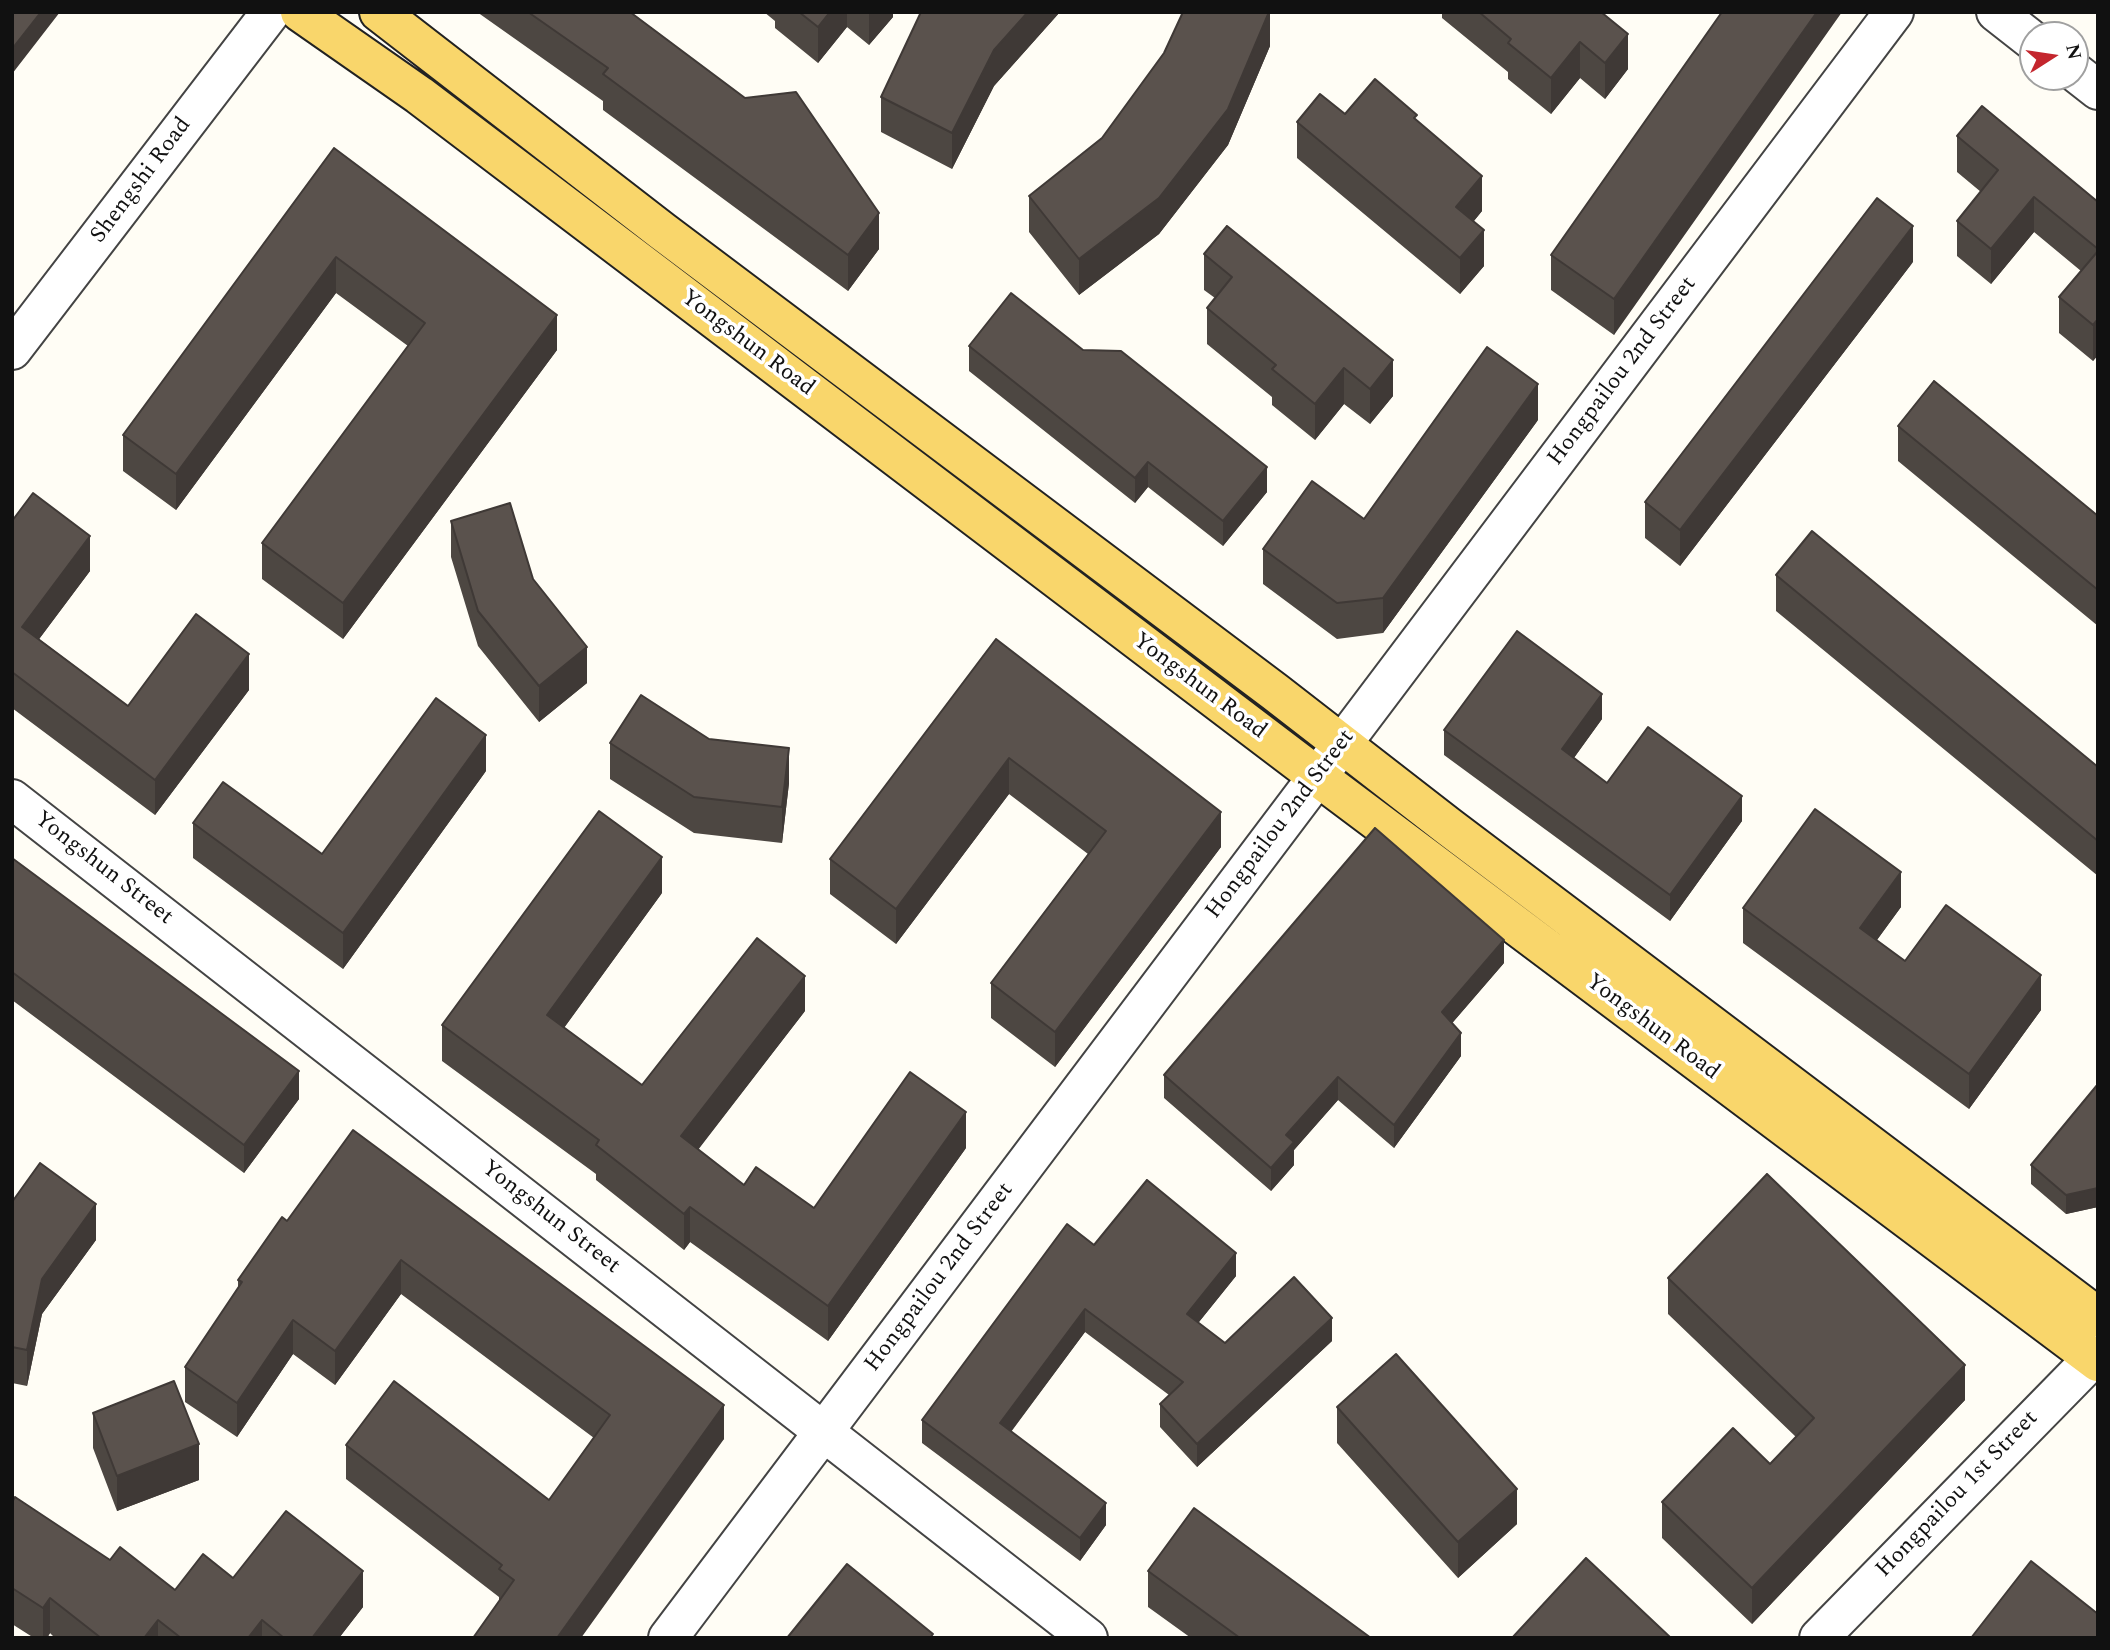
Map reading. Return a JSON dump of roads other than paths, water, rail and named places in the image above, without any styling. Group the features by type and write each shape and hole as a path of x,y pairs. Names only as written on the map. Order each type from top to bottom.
{"main road":[{"name":"Yongshun Road","path":"300,12 430,103 1318,777 2096,1358"},
{"path":"379,12 662,231 2098,1317"}],"street":[{"name":"Shengshi Road","path":"12,350 271,12"},
{"name":"Hongpailou 2nd Street","path":"668,1638 1894,12"},
{"path":"1996,12 2019,30"},
{"name":"Yongshun Street","path":"12,799 1088,1638"},
{"name":"Hongpailou 1st Street","path":"1819,1638 2096,1358"}]}
